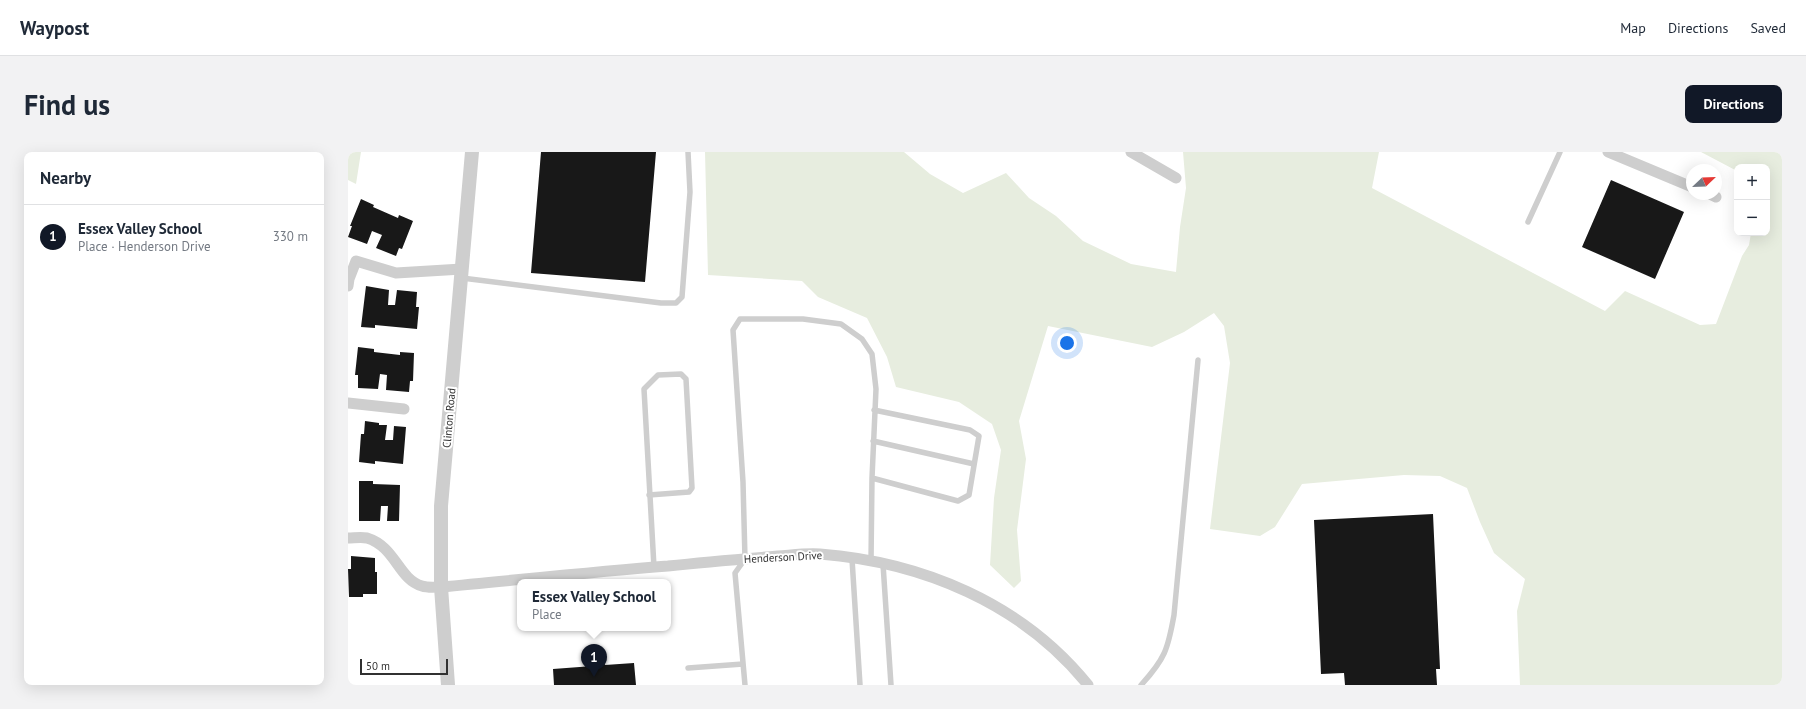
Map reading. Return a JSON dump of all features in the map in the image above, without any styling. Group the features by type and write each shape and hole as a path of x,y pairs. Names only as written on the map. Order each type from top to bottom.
{"street":[{"name":"Clinton Road","path":"448,685 441,587 441,506 472,152"},
{"path":"1131,152 1176,178"},
{"path":"1608,152 1686,184"},
{"path":"348,286 352,259 396,273 462,273"},
{"path":"348,403 404,409"},
{"name":"Henderson Drive","path":"348,538 366,538 379,544 392,555 400,568 411,580 423,587 441,587 517,580"},
{"name":"Henderson Drive","path":"526,579 745,559 818,554 883,564 929,575 963,588 995,605 1026,625 1054,648 1088,685"}],"lane":[{"path":"462,273 661,303 676,303 682,297 690,192 688,152"},
{"path":"1528,222 1560,152"},
{"path":"745,685 735,573 745,559 743,482 733,330 740,319 803,319 841,324 862,339 872,354 876,389 873,441 871,562"},
{"path":"1141,685 1158,667 1169,644 1174,614 1198,360"},
{"path":"649,495 690,492 692,488 686,378 682,374 658,375 644,389 649,495 654,567"},
{"path":"872,478 958,501 969,495 979,436 970,430 874,410"},
{"path":"873,441 974,464"},
{"path":"852,559 860,685"},
{"path":"883,564 891,685"},
{"path":"688,668 743,664"}],"shaded area":[{"path":"348,152 361,152 356,184 348,180"},
{"path":"705,152 904,152 930,174 963,193 1006,173 1029,198 1056,216 1083,241 1131,264 1176,272 1180,227 1186,188 1183,152 1379,152 1372,188 1605,311 1625,291 1700,325 1716,324 1742,256 1749,245 1750,236 1770,236 1770,164 1734,164 1734,169 1701,152 1782,152 1782,685 1520,685 1517,611 1525,579 1494,553 1467,488 1440,476 1404,475 1302,484 1275,527 1260,536 1210,529 1230,363 1224,326 1214,313 1184,332 1152,347 1048,326 1019,421 1026,459 1017,530 1021,581 1014,588 990,565 994,498 1001,450 992,424 959,402 896,387 887,357 867,318 818,297 802,281 708,275"}],"building":[{"path":"541,152 656,152 645,282 531,273"},
{"path":"1611,180 1684,212 1655,279 1582,247"},
{"path":"361,199 374,205 373,207 398,218 399,215 413,221 402,249 399,248 396,256 376,248 382,235 372,231 367,244 348,237 352,226 350,226"},
{"path":"366,286 389,290 388,305 395,305 397,290 417,292 416,307 419,307 417,329 375,325 375,328 361,327"},
{"path":"358,347 374,349 374,352 400,355 400,352 414,353 413,381 410,381 409,392 386,390 387,375 380,374 378,389 358,388 358,375 355,375"},
{"path":"365,421 379,423 379,425 387,425 385,440 393,440 394,426 406,427 403,464 375,461 375,464 359,462 361,434 364,434"},
{"path":"359,481 373,481 373,484 400,485 399,521 387,521 388,506 381,506 380,521 359,521"},
{"path":"1433,514 1440,669 1436,669 1437,685 1345,685 1344,673 1321,674 1314,520"},
{"path":"351,556 375,558 375,572 377,572 377,594 363,594 363,597 349,597 348,569 351,569"},
{"path":"604,662 605,665 634,663 636,685 554,685 553,669 593,666 593,663"}],"place":[{"name":"Essex Valley School","path":"594,677"}]}
